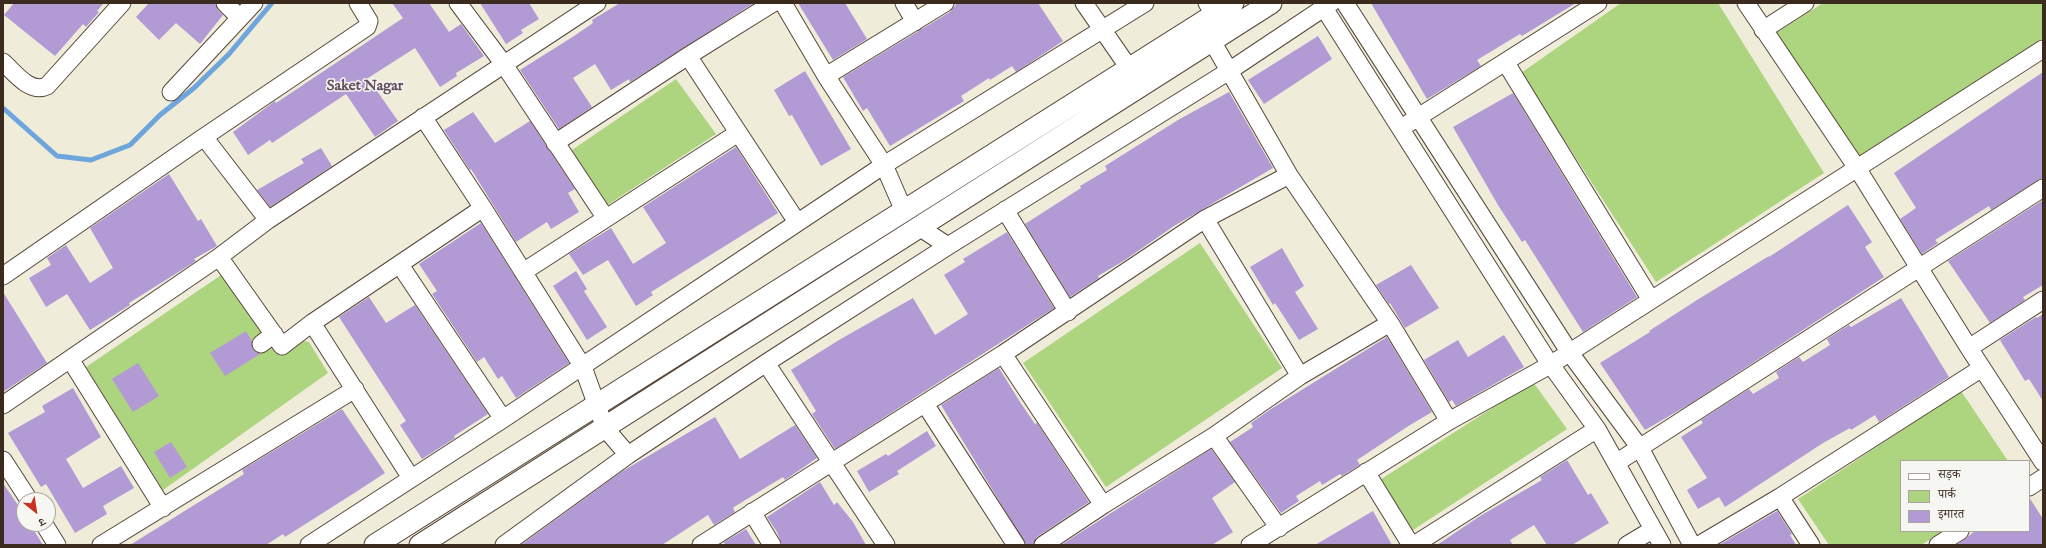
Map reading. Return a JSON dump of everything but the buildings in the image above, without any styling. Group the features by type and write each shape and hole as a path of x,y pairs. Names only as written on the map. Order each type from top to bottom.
{"main road":[{"path":"420,545 919,227 1215,23 1233,3"},
{"path":"375,545 1129,68 1215,23 1270,3"},
{"path":"904,211 919,227"}],"street":[{"path":"3,62 32,88 40,89 47,86 122,3"},
{"path":"225,3 240,18"},
{"path":"171,92 254,3"},
{"path":"3,276 204,137 367,27 369,21 358,3"},
{"path":"458,3 503,63 605,218"},
{"path":"3,405 219,256 268,220 503,63 597,3"},
{"path":"555,143 688,56 773,3"},
{"path":"783,3 826,76 884,165 904,211"},
{"path":"904,3 915,22"},
{"path":"826,76 945,3"},
{"path":"1084,3 1129,68"},
{"path":"309,545 583,367 884,165 1145,3"},
{"path":"1345,3 1570,353 1640,448 1692,545"},
{"path":"1400,128 1419,118 1598,3"},
{"path":"1746,3 1857,168 1919,269 2043,462"},
{"path":"1763,30 1806,3"},
{"path":"504,545 628,454 766,363 1005,210 1229,71 1328,6 1400,128 1550,365 1597,429 1652,530 1662,545"},
{"path":"1215,23 1229,71 1289,175 1390,323 1449,421"},
{"path":"1250,545 1449,421 1570,353 2043,49"},
{"path":"688,56 797,222"},
{"path":"1506,63 1651,300"},
{"path":"422,117 483,208 583,367 605,428 628,454"},
{"path":"523,272 738,133"},
{"path":"204,137 268,220"},
{"path":"701,545 752,512 832,464 1003,354 1205,220 1289,175"},
{"path":"1616,463 2043,188"},
{"path":"219,256 267,339 282,346 312,323 483,208"},
{"path":"1005,210 1068,312"},
{"path":"1205,220 1300,376"},
{"path":"919,227 948,246"},
{"path":"400,265 503,419"},
{"path":"1969,348 2043,300"},
{"path":"312,323 411,478"},
{"path":"1043,545 1103,505 1214,436 1300,376 1390,323"},
{"path":"1003,354 1103,505"},
{"path":"70,359 163,508"},
{"path":"766,363 886,545"},
{"path":"1699,545 1780,497 1982,368"},
{"path":"101,545 355,389"},
{"path":"924,404 1016,545"},
{"path":"1414,545 1597,429"},
{"path":"1214,436 1278,528"},
{"path":"3,460 24,492"},
{"path":"1366,472 1411,545"},
{"path":"2030,486 2043,478"},
{"path":"1780,497 1811,545"},
{"path":"752,512 772,545"},
{"path":"1627,545 1652,530"},
{"path":"49,532 57,545"},
{"path":"1938,545 1958,532"}],"green space":[{"path":"1621,3 1718,3 1824,173 1656,282 1521,73"},
{"path":"1823,3 2043,3 2043,38 1860,157 1773,35"},
{"path":"676,79 716,134 606,206 572,150"},
{"path":"1200,243 1282,368 1106,487 1023,363"},
{"path":"230,269 279,336 309,342 328,373 163,490 86,367"},
{"path":"1533,382 1567,429 1410,532 1375,483"},
{"path":"1961,391 2007,460 1900,460 1900,532 1942,532 1921,545 1829,545 1798,499"}],"waterway":[{"path":"3,108 57,156 91,160 130,145 160,115 194,88 229,54 272,3"}],"district":[{"name":"Saket Nagar","path":"365,87"}]}
